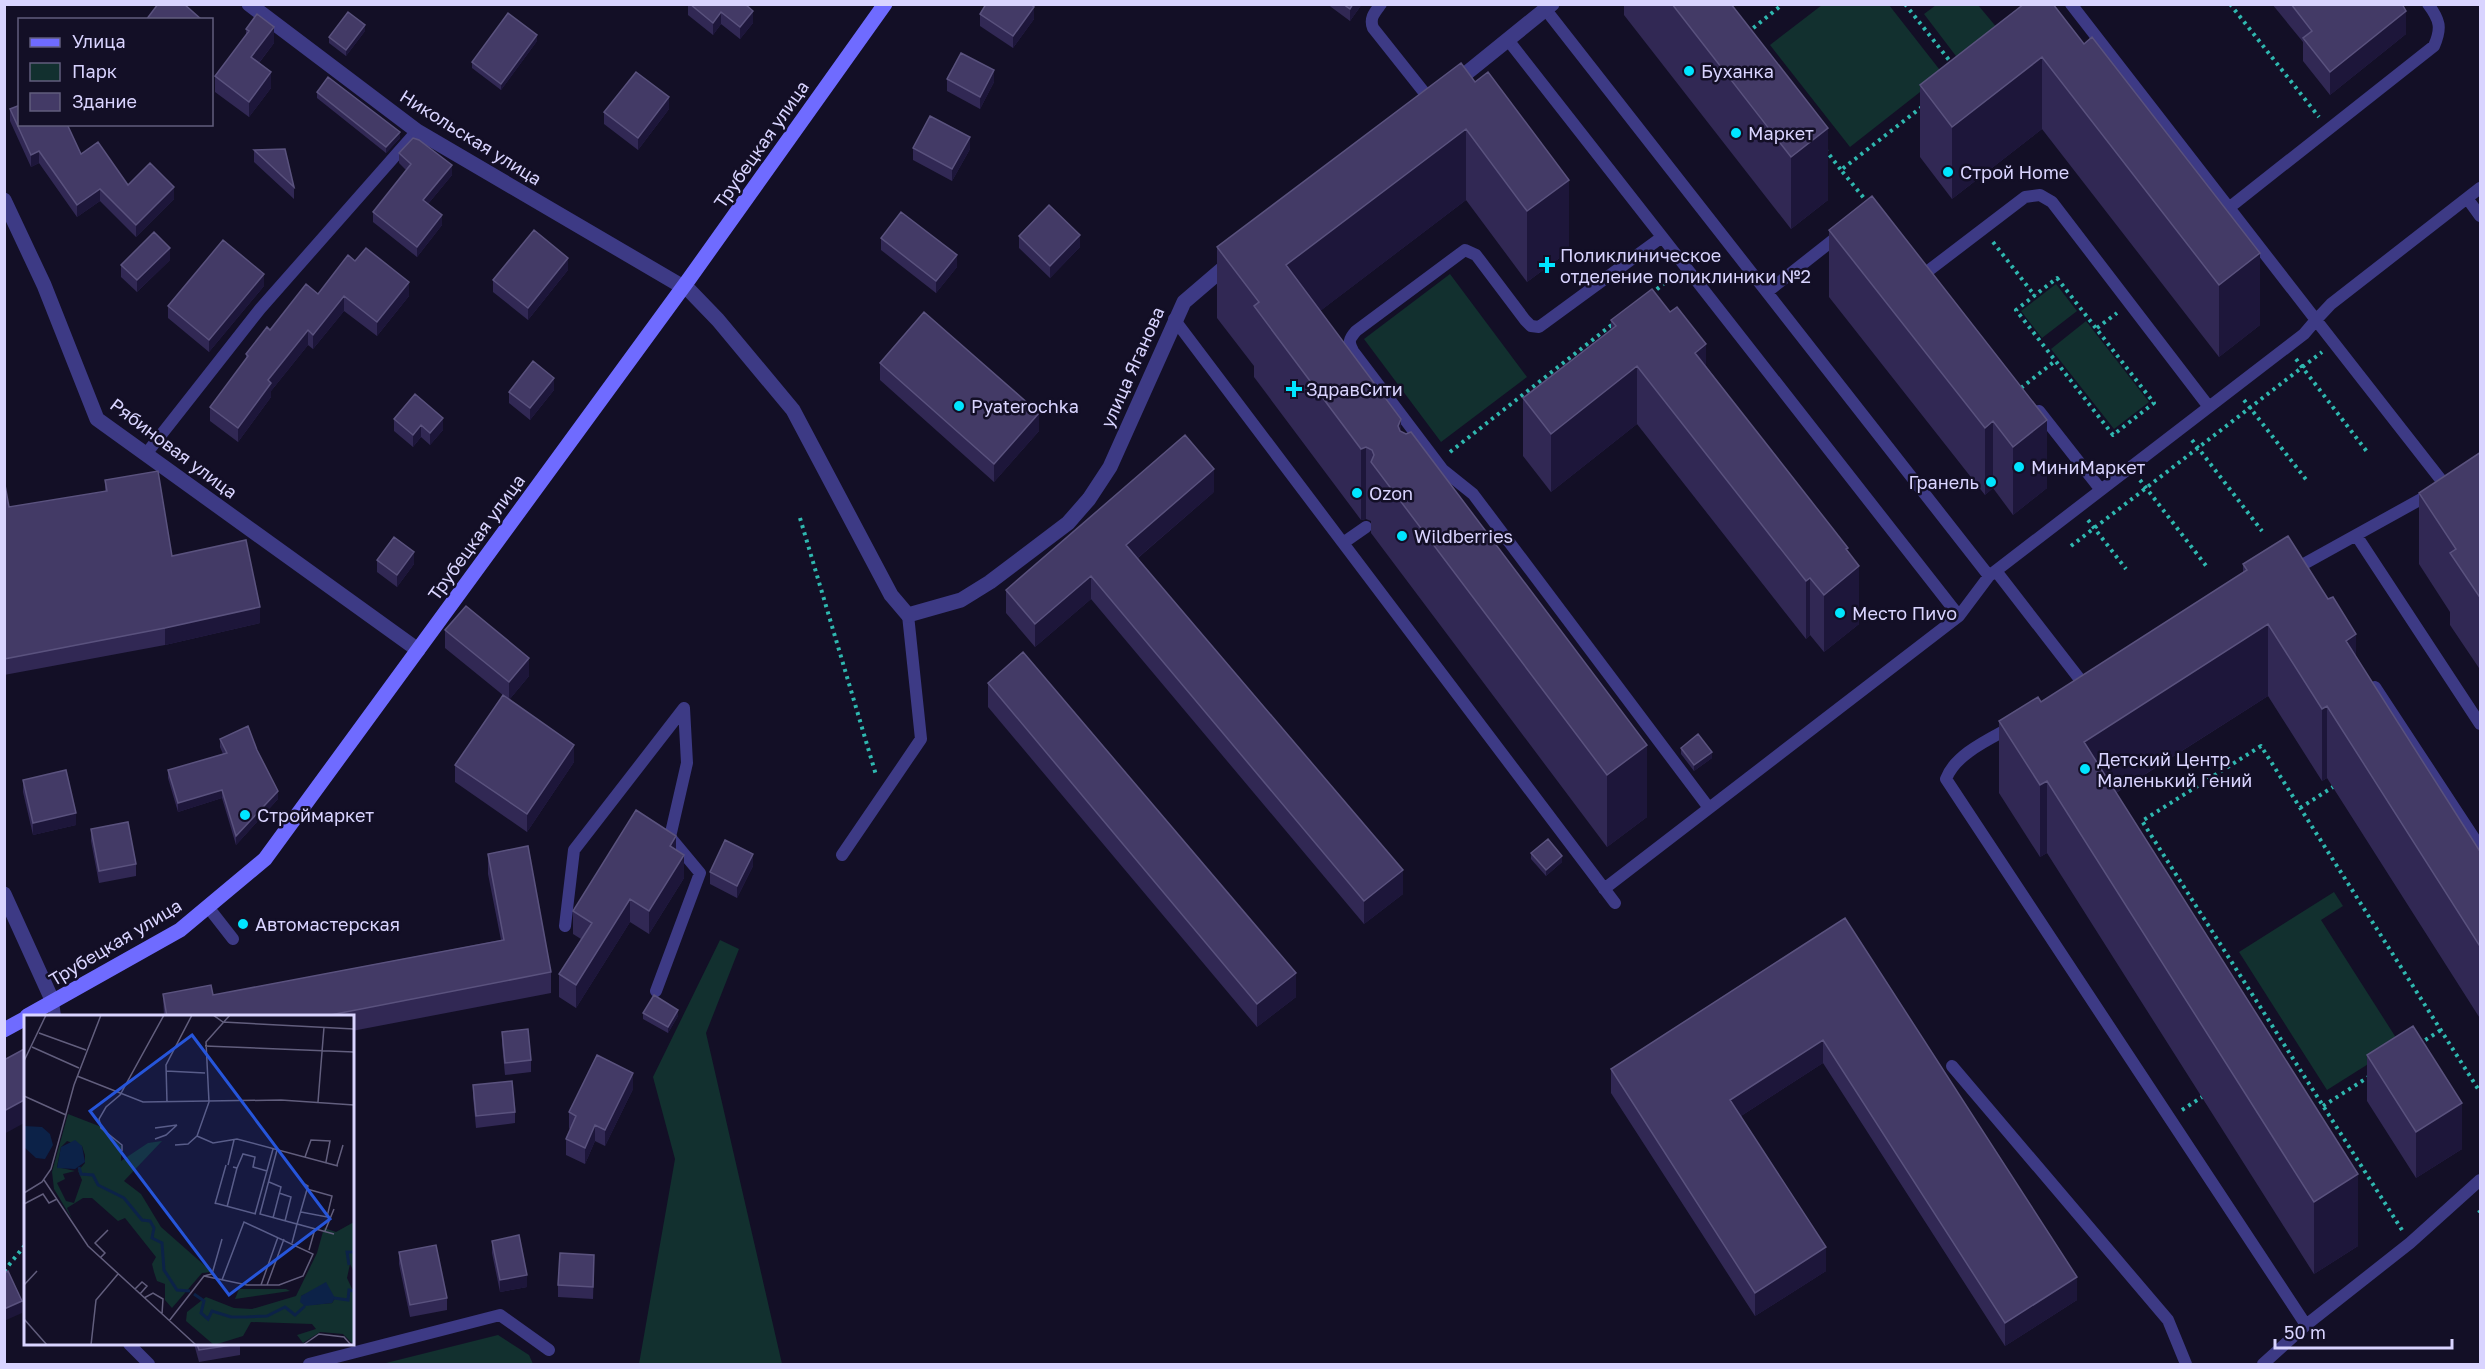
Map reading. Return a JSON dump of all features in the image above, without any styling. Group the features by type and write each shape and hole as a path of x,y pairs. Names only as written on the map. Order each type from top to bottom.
{"main road":[{"name":"Трубецкая улица","path":"33,1015 54,1009 180,930 265,859 683,287 885,4"},
{"name":"Трубецкая улица","path":"4,1030 24,1018"}],"street":[{"name":"Никольская улица","path":"249,4 417,131 683,287 718,320 793,410 891,595 908,615"},
{"path":"1416,113 1549,7"},
{"name":"Рябиновая улица","path":"4,200 48,295 97,418 418,650"},
{"name":"улица Яганова","path":"908,615 961,600 990,582 1068,523 1089,499 1110,467 1174,319 1184,302 1193,291 1248,248"},
{"path":"4,894 54,1009"}],"lane":[{"path":"1381,4 1373,15 1371,22 1373,28 1431,101"},
{"path":"2230,207 2434,46 2439,34 2439,18 2428,4"},
{"path":"2075,6 2334,343 2450,483 2356,535 2295,573"},
{"path":"1549,7 1767,292 2085,686"},
{"path":"1508,40 1959,615"},
{"path":"146,454 260,309 417,131"},
{"path":"1604,889 1959,615 1993,573 2304,334 2331,304 2481,188"},
{"path":"1928,271 2025,197 2040,195 2052,202 2209,406"},
{"path":"2467,198 2481,216"},
{"path":"1767,292 1855,224"},
{"path":"1662,237 1539,327 1531,326 1526,321 1476,255 1465,250 1356,331 1350,338 1349,344 1440,466 1473,494 1709,808"},
{"path":"1174,319 1615,903"},
{"path":"2020,388 2101,490"},
{"path":"1417,489 1440,466"},
{"path":"1343,543 1366,527"},
{"path":"2356,535 2481,724"},
{"path":"842,855 921,739 908,615"},
{"path":"2365,672 2481,847"},
{"path":"565,926 574,850 684,708 687,763 670,837 700,873 656,992"},
{"path":"2023,721 1959,759 1950,769 1946,779 2306,1325"},
{"path":"208,907 232,939"},
{"path":"1952,1066 2168,1320 2186,1365"},
{"path":"2263,1365 2306,1325 2410,1243 2481,1180"},
{"path":"309,1365 500,1315 549,1350"},
{"path":"130,1345 149,1365"}],"path":[{"path":"1746,40 1752,29 1783,4"},
{"path":"1905,4 1954,67"},
{"path":"2230,4 2329,129"},
{"path":"1841,170 1924,105"},
{"path":"1820,142 1869,204"},
{"path":"1983,229 2035,296"},
{"path":"1649,296 1686,267"},
{"path":"2057,278 2154,403 2113,435 2016,310 2035,296 2057,278"},
{"path":"2096,328 2129,303"},
{"path":"1440,466 1621,317"},
{"path":"2071,546 2334,343"},
{"path":"2287,347 2368,453"},
{"path":"2020,388 2055,360"},
{"path":"2235,387 2308,482"},
{"path":"2182,427 2262,531"},
{"path":"2130,468 2207,567"},
{"path":"2078,507 2126,569"},
{"path":"800,518 882,796"},
{"path":"2410,1243 2142,821 2261,746 2481,1092"},
{"path":"2300,808 2332,787"},
{"path":"2412,1049 2441,1030"},
{"path":"2275,1051 2284,1045"},
{"path":"2323,1106 2372,1074"},
{"path":"4,1272 24,1247"}],"green space":[{"path":"1822,5 1889,5 1943,74 1850,147 1770,45"},
{"path":"1936,5 1978,5 1998,29 1959,60 1924,14"},
{"path":"1450,274 1527,377 1441,442 1364,339"},
{"path":"2056,284 2077,311 2042,338 2021,311"},
{"path":"2086,321 2149,402 2114,429 2051,349"},
{"path":"2334,892 2343,906 2321,920 2400,1044 2327,1090 2239,952"},
{"path":"720,940 739,949 706,1033 782,1364 639,1364 675,1159 653,1077"},
{"path":"498,1335 529,1355 533,1364 382,1364"}],"building":[{"path":"158,4 184,4 200,18 148,18"},
{"path":"690,4 745,4 753,11 740,27 721,12 713,23"},
{"path":"986,4 1030,4 1034,7 1013,36 980,14"},
{"path":"1343,4 1353,4 1350,9"},
{"path":"1672,4 1731,4 1828,128 1791,157"},
{"path":"2024,4 2053,4 2084,44 2092,37 2260,253 2219,285 2042,57 1952,127 1920,85"},
{"path":"2291,4 2402,4 2406,11 2330,72 2303,38 2312,31"},
{"path":"348,12 365,25 346,50 329,37"},
{"path":"508,13 537,35 501,84 472,62"},
{"path":"257,14 274,27 251,57 271,72 249,102 215,76 249,31 246,29"},
{"path":"961,53 994,70 980,97 947,79"},
{"path":"1461,63 1475,82 1488,72 1569,180 1527,211 1466,129 1286,265 1401,419 1398,426 1400,431 1406,434 1411,432 1647,745 1607,775 1371,462 1374,455 1372,450 1366,447 1361,449 1254,306 1259,302 1217,247"},
{"path":"636,72 669,97 638,138 604,112"},
{"path":"328,77 400,132 386,147 317,92"},
{"path":"18,106 18,126 68,126 81,154 98,142 128,185 150,163 174,187 136,225 100,189 77,205 39,151 31,155 10,109"},
{"path":"930,116 970,137 952,169 913,148"},
{"path":"413,138 452,165 423,200 442,215 417,247 373,212 411,164 399,153"},
{"path":"285,149 294,187 254,150"},
{"path":"1872,196 2047,420 2013,447 1993,421 1985,428 1829,230"},
{"path":"1049,205 1080,235 1050,266 1019,236"},
{"path":"901,212 957,255 936,281 881,238"},
{"path":"534,230 568,258 528,308 493,280"},
{"path":"154,232 170,248 137,280 121,265"},
{"path":"223,240 264,274 209,340 168,306"},
{"path":"366,248 409,282 377,322 344,296 313,335 308,330 268,380 271,383 238,428 210,407 267,327 270,330 306,284 318,294 348,255 355,261"},
{"path":"1652,289 1670,312 1677,307 1706,344 1695,353 1848,548 1846,549 1859,566 1824,595 1810,578 1806,581 1637,366 1551,434 1523,398 1616,326 1611,320"},
{"name":"Pyaterochka","path":"924,312 1039,413 994,464 880,363"},
{"path":"533,361 554,378 530,408 509,392"},
{"path":"415,394 443,418 430,433 421,425 413,435 394,419"},
{"path":"1185,435 1214,469 1126,545 1403,870 1364,901 1091,576 1035,624 1006,590"},
{"path":"2481,452 2481,599 2450,553 2456,549 2419,493"},
{"path":"158,471 172,556 246,540 260,607 4,659 4,485 9,507 107,491 105,480"},
{"path":"2288,536 2328,599 2333,597 2356,634 2346,641 2481,853 2481,948 2327,706 2322,709 2268,624 2084,742 2358,1174 2314,1202 2047,781 2040,785 1999,721 2038,697 2041,702 2247,570 2243,564"},
{"path":"394,537 414,552 397,575 377,560"},
{"path":"466,606 529,658 509,682 445,630"},
{"path":"1023,652 1296,973 1257,1004 988,683"},
{"path":"503,695 574,745 527,814 455,765"},
{"path":"248,726 257,750 278,791 236,836 222,790 178,803 168,770 227,753 220,739"},
{"path":"1698,734 1712,752 1694,765 1681,748"},
{"path":"66,770 76,813 33,823 23,780"},
{"path":"636,810 676,836 670,846 684,855 649,911 630,899 576,985 559,974 592,923 573,911"},
{"path":"128,822 136,864 99,871 91,829"},
{"path":"1548,839 1562,856 1546,870 1531,853"},
{"path":"725,840 753,854 737,886 710,872"},
{"path":"528,846 551,972 330,1015 167,1015 163,994 211,985 213,995 504,940 488,854"},
{"path":"1845,918 2077,1277 2005,1323 1823,1040 1730,1100 1826,1247 1755,1293 1611,1069"},
{"path":"654,995 678,1010 668,1027 643,1013"},
{"path":"2413,1026 2462,1103 2416,1132 2367,1055"},
{"path":"528,1029 531,1060 505,1063 502,1032"},
{"path":"24,1049 24,1100 4,1111 4,1060"},
{"path":"597,1055 633,1073 605,1130 595,1125 585,1148 566,1139 576,1116 569,1112"},
{"path":"512,1081 515,1112 476,1116 473,1085"},
{"path":"519,1235 527,1275 500,1280 492,1241"},
{"path":"436,1245 447,1298 410,1305 399,1252"},
{"path":"560,1253 594,1255 593,1287 558,1285"},
{"path":"8,1271 22,1301 4,1309 4,1273"},
{"path":"197,1345 232,1345 199,1350"}],"place":[{"name":"Буханка","path":"1689,71"},
{"name":"Маркет","path":"1736,133"},
{"name":"Строй Home","path":"1948,172"},
{"name":"Поликлиническое отделение поликлиники №2","path":"1547,265"},
{"name":"ЗдравСити","path":"1294,389"},
{"name":"Pyaterochka","path":"959,406"},
{"name":"МиниМаркет","path":"2019,467"},
{"name":"Гранель","path":"1991,482"},
{"name":"Ozon","path":"1357,493"},
{"name":"Wildberries","path":"1402,536"},
{"name":"Место Пиvо","path":"1840,613"},
{"name":"Детский Центр Маленький Гений","path":"2085,769"},
{"name":"Строймаркет","path":"245,815"},
{"name":"Автомастерская","path":"243,924"}]}
